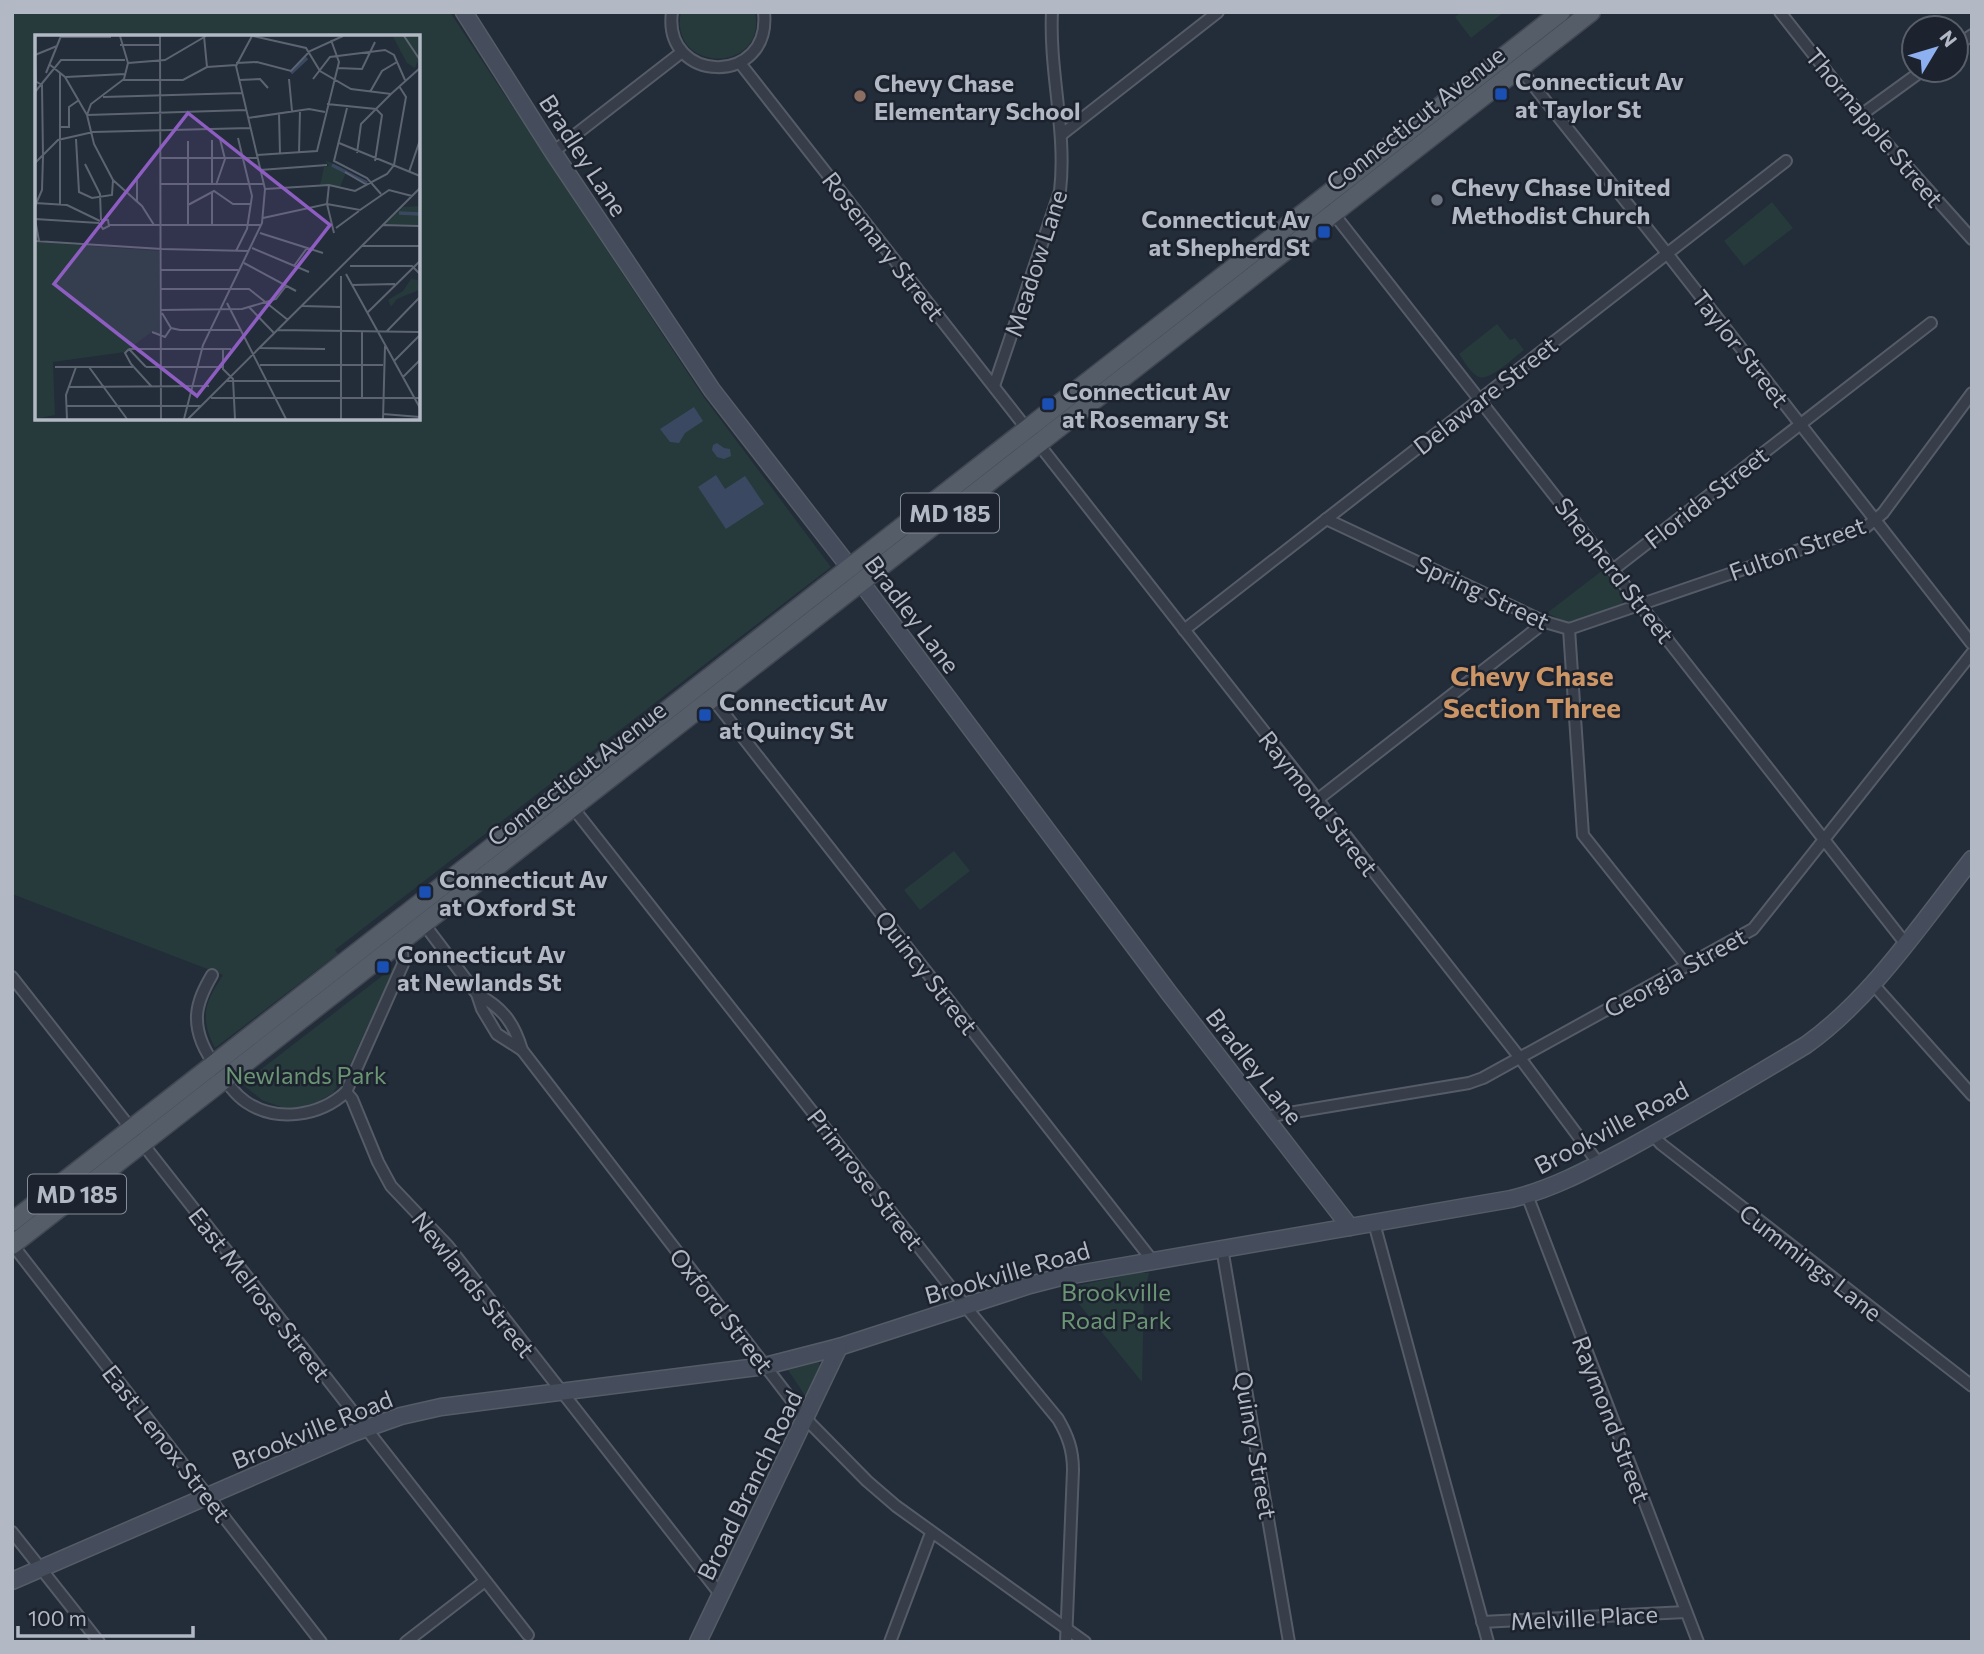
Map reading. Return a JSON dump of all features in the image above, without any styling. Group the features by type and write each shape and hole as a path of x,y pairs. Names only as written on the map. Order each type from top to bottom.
{"main road":[{"name":"Bradley Lane","path":"464,12 553,152 712,390 856,575 1103,905 1350,1227"},
{"name":"Connecticut Avenue","path":"1514,61 1562,12"},
{"name":"Connecticut Avenue","path":"12,1245 137,1137 1033,436 1514,61 1591,12"},
{"name":"Brookville Road","path":"12,1581 365,1428 401,1416 441,1407 765,1366 839,1347 1061,1276 1527,1195 1600,1164 1806,1045 1841,1017 1972,859"},
{"name":"Connecticut Avenue","path":"220,1073 401,941 418,917"},
{"name":"Connecticut Avenue","path":"12,1222 137,1137"},
{"name":"Broad Branch Road","path":"698,1642 839,1347"}],"street":[{"path":"672,12 674,38 682,52 694,62 709,68 725,68 752,55 765,29 764,12"},
{"name":"Meadow Lane","path":"994,386 1057,204 1063,170 1052,12"},
{"path":"1061,135 1218,12"},
{"name":"Thornapple Street","path":"1780,12 1861,114 1972,239"},
{"path":"553,152 682,52"},
{"name":"Taylor Street","path":"1514,61 1667,252 1972,644"},
{"name":"Rosemary Street","path":"740,63 1033,436"},
{"path":"1861,114 1903,84"},
{"name":"Delaware Street","path":"1184,630 1786,161"},
{"name":"Shepherd Street","path":"1328,206 1905,943"},
{"name":"Florida Street","path":"1614,569 1931,323"},
{"name":"Fulton Street","path":"1569,629 1866,527 1883,513 1972,393"},
{"name":"Raymond Street","path":"1033,436 1600,1164"},
{"name":"Spring Street","path":"1326,519 1545,622 1569,629 1583,835 1687,966"},
{"path":"1317,800 1545,622"},
{"name":"Georgia Street","path":"1265,1117 1469,1083 1520,1058 1753,929 1972,653"},
{"name":"Quincy Street","path":"707,691 1152,1260"},
{"name":"Primrose Street","path":"567,800 965,1306 1058,1419 1071,1446 1073,1470 1066,1642"},
{"name":"Oxford Street","path":"418,917 477,994 482,1009 497,1034 522,1050"},
{"path":"212,975 201,996 197,1017 201,1040 220,1073 245,1101 256,1107 278,1114 319,1109 346,1092 400,973 403,964 401,941"},
{"name":"East Melrose Street","path":"12,977 528,1635"},
{"path":"1872,982 1972,1095"},
{"name":"Oxford Street","path":"477,994 503,1011 522,1050 806,1419 882,1495 1085,1642"},
{"name":"Newlands Street","path":"346,1092 352,1100 378,1163 391,1185 448,1246 720,1594"},
{"name":"Cummings Lane","path":"1653,1135 1661,1144 1972,1387"},
{"name":"Raymond Street","path":"1527,1195 1698,1642"},
{"path":"1374,1223 1488,1642"},
{"name":"East Lenox Street","path":"12,1245 321,1642"},
{"name":"Quincy Street","path":"1222,1248 1289,1642"},
{"path":"12,1532 99,1642"},
{"path":"890,1642 931,1533"},
{"path":"406,1642 485,1581"},
{"name":"Melville Place","path":"1482,1622 1686,1612"}],"green space":[{"path":"12,12 450,12 703,396 831,567 335,950 338,954 215,1048 207,1027 206,1010 223,975 12,894"},
{"path":"681,12 755,12 755,32 747,47 734,56 702,56 689,47 681,32"},
{"path":"1461,12 1504,12 1471,38 1455,17"},
{"path":"1772,202 1793,228 1744,266 1724,241"},
{"path":"1497,324 1510,340 1515,338 1524,350 1494,373 1477,376 1459,354"},
{"path":"1603,570 1623,596 1622,606 1570,624 1547,613"},
{"path":"954,851 970,871 920,910 904,890"},
{"name":"Newlands Park","path":"395,966 349,1067 333,1093 316,1103 294,1108 281,1107 262,1100 242,1084"},
{"name":"Brookville Road Park","path":"1137,1273 1149,1273 1144,1295 1142,1382 1066,1288"},
{"path":"818,1362 821,1367 808,1400 788,1370"}],"water":[{"path":"694,407 703,421 685,433 679,443 670,442 660,429"},
{"path":"717,443 730,449 731,456 724,459 717,457 712,450"},
{"path":"716,475 725,489 745,476 764,504 726,529 698,487"}],"place":[{"name":"Connecticut Av at Taylor St","path":"1501,94"},
{"name":"Chevy Chase Elementary School","path":"860,96"},
{"name":"Chevy Chase United Methodist Church","path":"1437,200"},
{"name":"Connecticut Av at Shepherd St","path":"1324,232"},
{"name":"Connecticut Av at Rosemary St","path":"1048,404"},
{"name":"Connecticut Av at Quincy St","path":"705,715"},
{"name":"Connecticut Av at Oxford St","path":"425,892"},
{"name":"Connecticut Av at Newlands St","path":"383,967"}],"district":[{"name":"Chevy Chase Section Three","path":"1532,691"}]}
